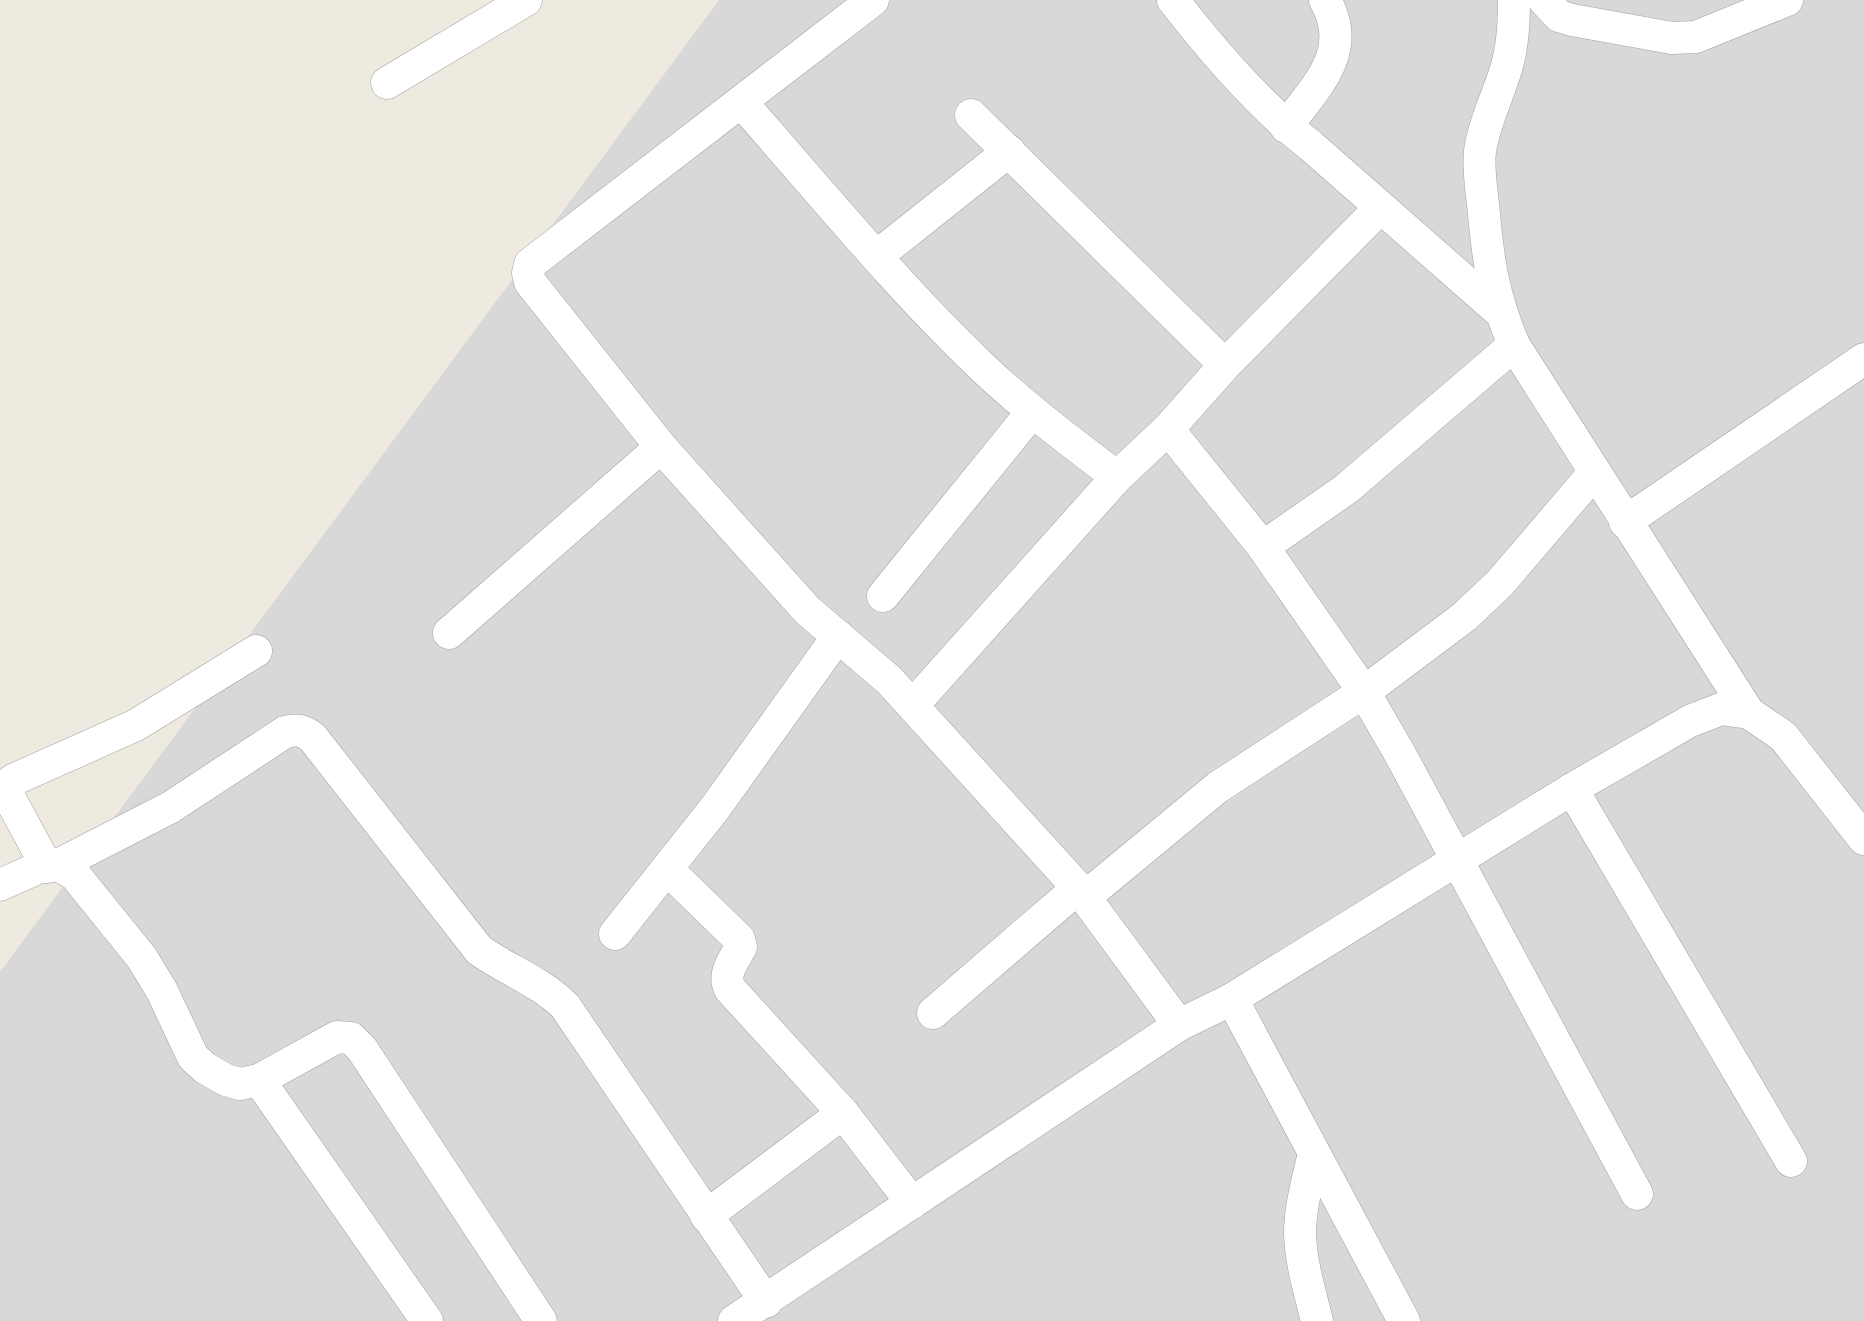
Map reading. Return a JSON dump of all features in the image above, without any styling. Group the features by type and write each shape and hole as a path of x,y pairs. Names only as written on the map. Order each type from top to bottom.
{"street":[{"path":"387,83 526,0"},
{"path":"873,0 530,264 530,282 661,447 807,610 889,680 1082,893 1179,1025"},
{"path":"1172,0 1197,31 1286,127 1500,312"},
{"path":"1286,127 1329,69 1335,46 1335,27 1331,10 1325,0"},
{"path":"1514,0 1514,29 1507,66 1480,151 1489,263 1500,312 1514,345 1749,713 1783,736 1864,839"},
{"path":"1544,0 1559,16 1572,20 1672,38 1696,37 1787,0"},
{"path":"741,102 877,256 981,366 1032,412 1117,477"},
{"path":"971,115 1225,365"},
{"path":"877,256 1009,152"},
{"path":"913,705 1117,477 1168,429 1225,365 1380,208"},
{"path":"1263,547 1346,489 1514,345"},
{"path":"1625,522 1864,359"},
{"path":"883,596 1032,412"},
{"path":"1168,429 1263,547 1364,692 1637,1194"},
{"path":"449,633 661,447"},
{"path":"933,1013 1217,787 1364,692 1464,617 1500,583 1594,473"},
{"path":"615,934 715,808 838,636"},
{"path":"256,651 136,725 13,780 6,787 8,795 53,866 75,875 142,958 162,991 193,1057 205,1068 226,1080 240,1084 259,1080 337,1037 351,1038 362,1049 541,1321"},
{"path":"734,1321 1179,1025 1232,999 1573,789 1690,721 1721,709 1749,713"},
{"path":"0,886 38,868 53,866 172,807 285,732 297,729 306,732 479,950 547,991 565,1006 766,1301"},
{"path":"1573,789 1791,1161"},
{"path":"667,869 739,939 741,947 727,972 726,981 730,989 843,1113 912,1203"},
{"path":"1232,999 1404,1321"},
{"path":"259,1080 427,1321"},
{"path":"706,1216 843,1113"},
{"path":"1314,1153 1300,1235 1303,1265 1317,1321"}],"shaded area":[{"path":"719,0 1864,0 1864,1321 0,1321 0,972"}]}
